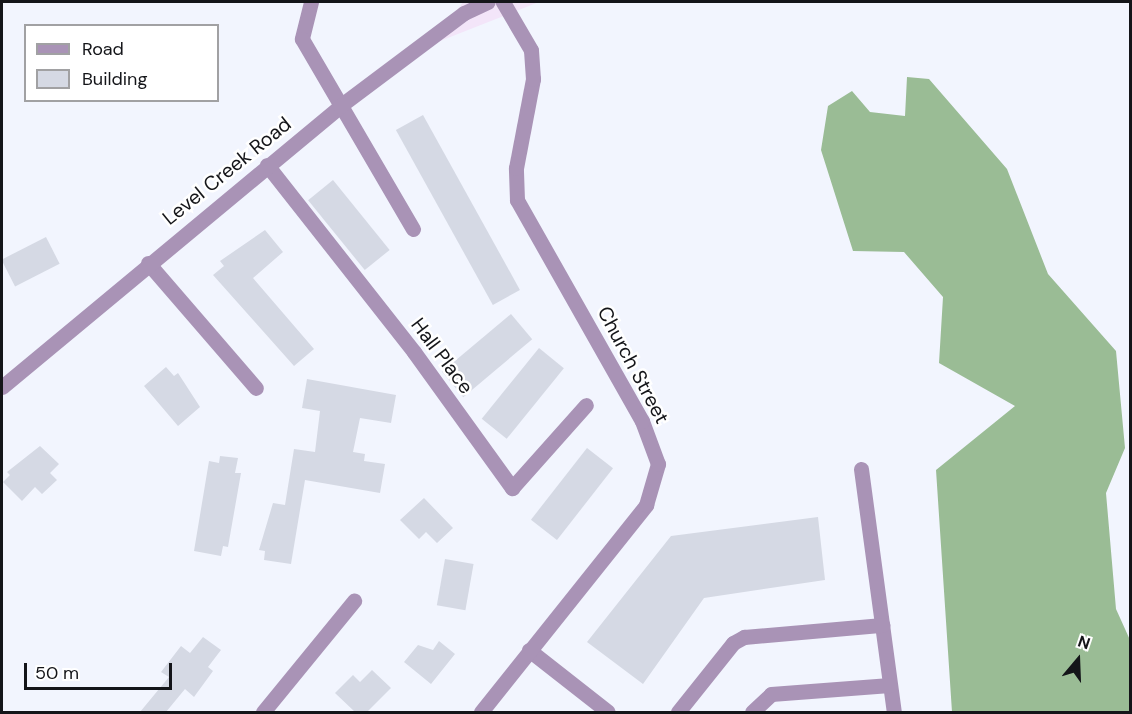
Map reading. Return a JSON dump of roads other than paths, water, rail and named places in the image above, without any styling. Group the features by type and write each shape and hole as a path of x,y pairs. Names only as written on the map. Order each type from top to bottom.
{"street":[{"path":"311,2 302,39 413,229"},
{"name":"Level Creek Road","path":"2,387 148,263 340,106 407,53 488,2"},
{"name":"Church Street","path":"481,712 646,505 658,464 642,421 517,200 516,168 533,79 531,50 503,2"},
{"name":"Hall Place","path":"267,165 414,352 513,488 586,405"},
{"path":"148,263 256,388"},
{"path":"861,469 894,712"},
{"path":"263,712 354,601"},
{"path":"678,712 733,643 744,637 882,625"},
{"path":"529,650 608,712"},
{"path":"752,712 771,694 890,685"}]}
